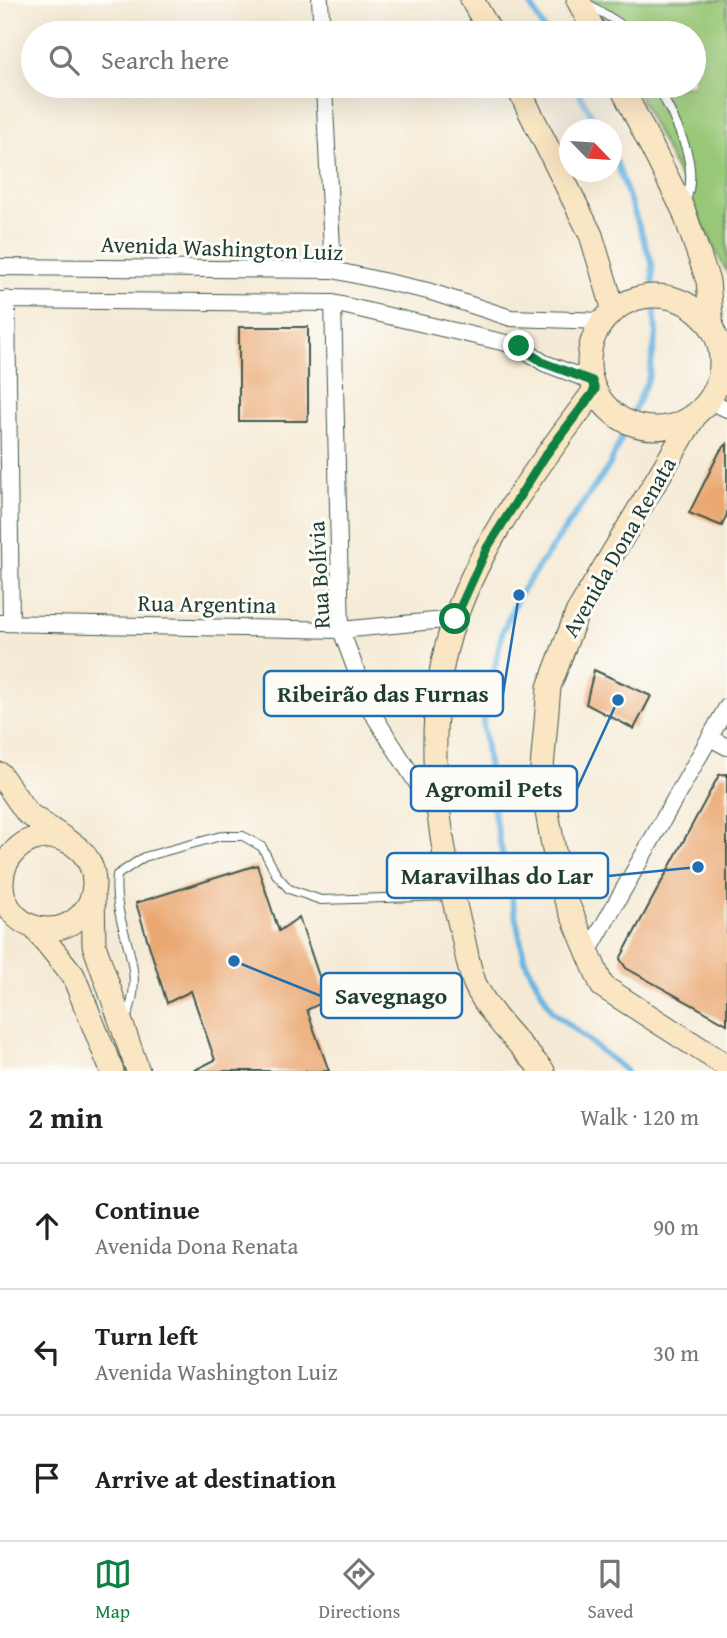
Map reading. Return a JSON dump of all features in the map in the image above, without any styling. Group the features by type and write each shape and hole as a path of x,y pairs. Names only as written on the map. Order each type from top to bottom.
{"main road":[{"path":"472,0 484,21"},
{"path":"579,0 589,21"},
{"path":"523,98 591,235 617,311"},
{"path":"627,98 682,209 708,281 719,340 721,368 710,408 679,424 659,428 640,427 621,419 598,393 589,360 593,339 617,311 655,296 678,300 697,311 719,340"},
{"path":"708,281 727,297"},
{"path":"543,1071 509,1032 475,984 452,896 440,820 435,741 439,691 455,619 487,548 545,456 598,393"},
{"name":"Avenida Dona Renata","path":"710,408 577,613 549,687 541,780 561,888 602,986 727,1066"},
{"path":"0,774 27,813 80,849 89,861 94,876 94,945 138,1071"},
{"path":"67,841 37,838 6,847 2,899 12,912 34,927 73,975 112,1071"},
{"path":"34,927 57,928 78,918 88,906 93,891"}],"street":[{"path":"320,0 321,21"},
{"path":"325,98 333,270"},
{"name":"Avenida Washington Luiz","path":"0,267 333,270 428,291 511,318 617,311"},
{"path":"5,622 4,299 333,303 519,346 598,393"},
{"name":"Rua Bolívia","path":"333,303 341,629 371,711 440,820"},
{"name":"Rua Argentina","path":"5,622 341,629 455,619"},
{"path":"587,954 727,707"},
{"path":"710,737 727,747"}],"lane":[{"path":"579,0 603,11 614,21"},
{"path":"663,98 692,165 691,188 682,209"},
{"path":"122,1028 130,1012 135,967 114,899 117,875 144,857 221,836 243,836 262,848 276,874 289,889 321,900 452,896"}],"green space":[{"path":"592,0 727,0 727,273 640,98 706,98 706,21 602,21"}],"building":[{"path":"239,327 308,327 308,421 239,421"},
{"path":"727,444 727,514 722,526 689,513 720,451"},
{"path":"594,670 651,696 634,729 586,704"},
{"path":"727,774 727,1024 626,968 620,959 719,775"},
{"path":"257,865 279,931 299,917 327,1000 307,1010 329,1071 193,1071 215,1060 191,991 167,1003 136,903"}],"waterway":[{"path":"528,0 539,21"},
{"path":"582,98 594,119"},
{"path":"622,178 652,263 656,336 649,377 609,466 519,595 502,633 483,722 494,814 525,961 552,1011 626,1071"}],"place":[{"name":"Ribeirão das Furnas","path":"519,595"},
{"name":"Agromil Pets","path":"618,700"},
{"name":"Maravilhas do Lar","path":"698,867"},
{"name":"Savegnago","path":"234,961"}],"route":[{"path":"455,619 487,548 545,456 595,390 592,381 544,363 519,346"}]}
